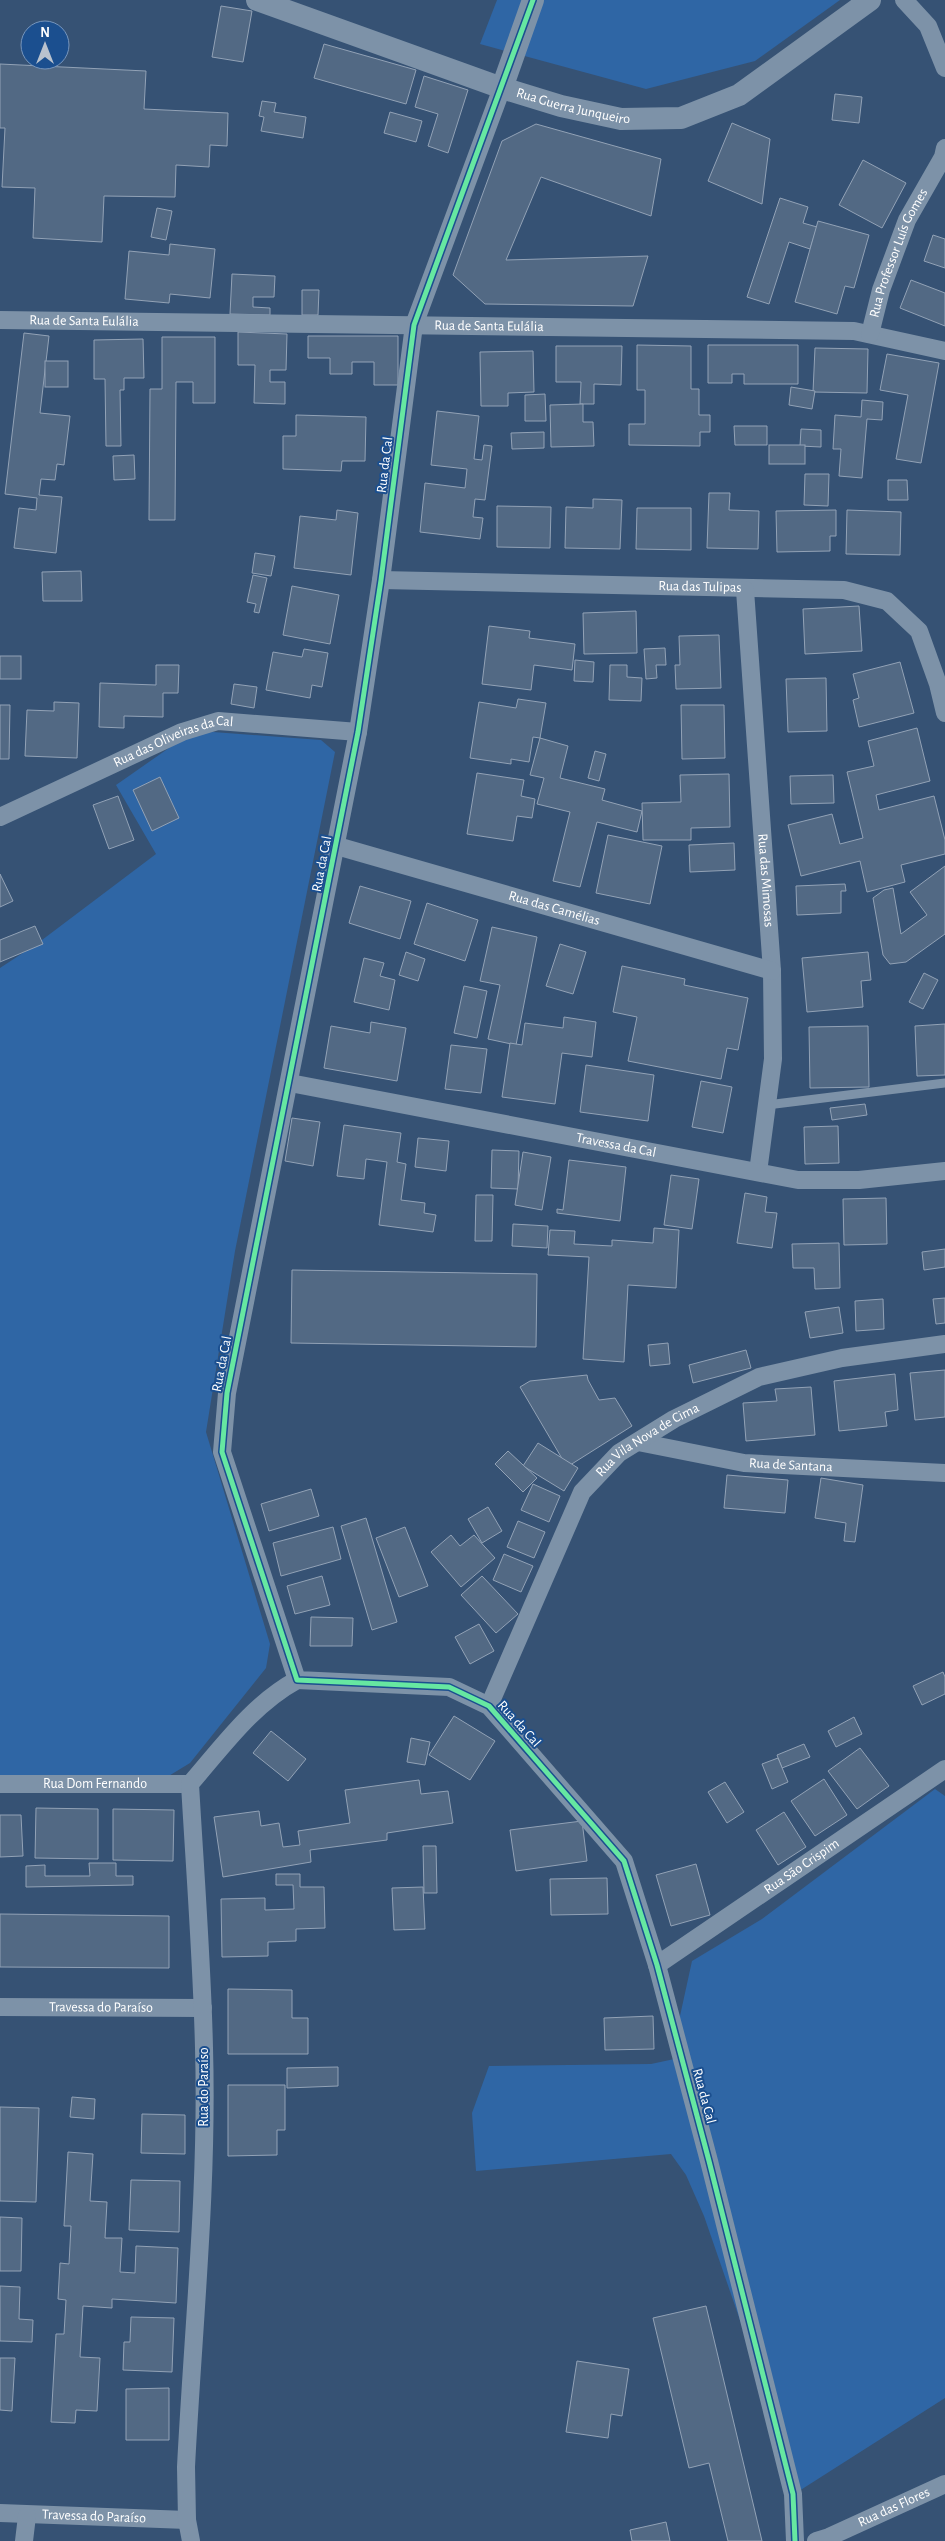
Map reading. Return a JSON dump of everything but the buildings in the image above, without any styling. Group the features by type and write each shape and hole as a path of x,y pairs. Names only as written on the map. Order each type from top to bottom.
{"street":[{"name":"Rua Guerra Junqueiro","path":"257,0 502,88 561,106 621,119 681,118 739,96 870,0"},
{"path":"502,88 533,0"},
{"path":"904,0 928,26 945,68"},
{"name":"Rua da Cal","path":"502,88 414,325 381,580 358,732 337,846 227,1393 222,1452 297,1680 449,1687 489,1706 624,1861 657,1965 712,2170 793,2494 795,2541"},
{"name":"Rua Professor Luís Gomes","path":"870,334 881,290 907,220 943,156 945,148"},
{"name":"Rua de Santa Eulália","path":"0,320 854,331 945,351"},
{"name":"Rua das Tulipas","path":"381,580 745,590 844,590 887,601 919,632 938,684 945,713"},
{"name":"Rua das Mimosas","path":"745,590 772,971 773,1059 758,1172"},
{"name":"Rua das Oliveiras da Cal","path":"0,817 182,732 218,721 358,732"},
{"name":"Rua das Camélias","path":"337,846 772,971"},
{"name":"Travessa da Cal","path":"290,1083 798,1180 859,1180 945,1171"},
{"name":"Rua Vila Nova de Cima","path":"489,1706 582,1492 619,1453 674,1419 759,1377 842,1358 945,1344"},
{"name":"Rua de Santana","path":"638,1442 744,1463 945,1473"},
{"path":"190,1784 251,1714 277,1691 297,1680"},
{"name":"Rua São Crispim","path":"657,1965 945,1769"},
{"name":"Rua Dom Fernando","path":"0,1784 190,1784"},
{"name":"Rua do Paraíso","path":"190,1784 203,2008 203,2151 186,2467 187,2520 192,2541"},
{"name":"Travessa do Paraíso","path":"0,2007 203,2008"},
{"name":"Rua das Flores","path":"816,2541 829,2537 945,2484"},
{"name":"Travessa do Paraíso","path":"0,2513 27,2516 187,2520"},
{"path":"24,2541 27,2516"}],"lane":[{"path":"767,1105 945,1083"}],"shaded area":[{"path":"497,0 840,0 755,61 646,89 480,44"},
{"path":"213,732 321,740 335,752 235,1251 206,1432 270,1644 266,1668 190,1763 167,1777 0,1775 0,968 38,943 156,854 116,785 189,734"},
{"path":"935,1789 945,1796 945,2398 799,2491 704,2216 686,2175 671,2154 476,2171 472,2113 489,2066 651,2064 679,2058 680,2016 692,1961 762,1919"}],"cycle path":[{"path":"533,0 414,325 381,580 358,732 227,1393 222,1452 297,1680 449,1687 489,1706 624,1861 657,1965 709,2161 793,2494 795,2541"}]}
